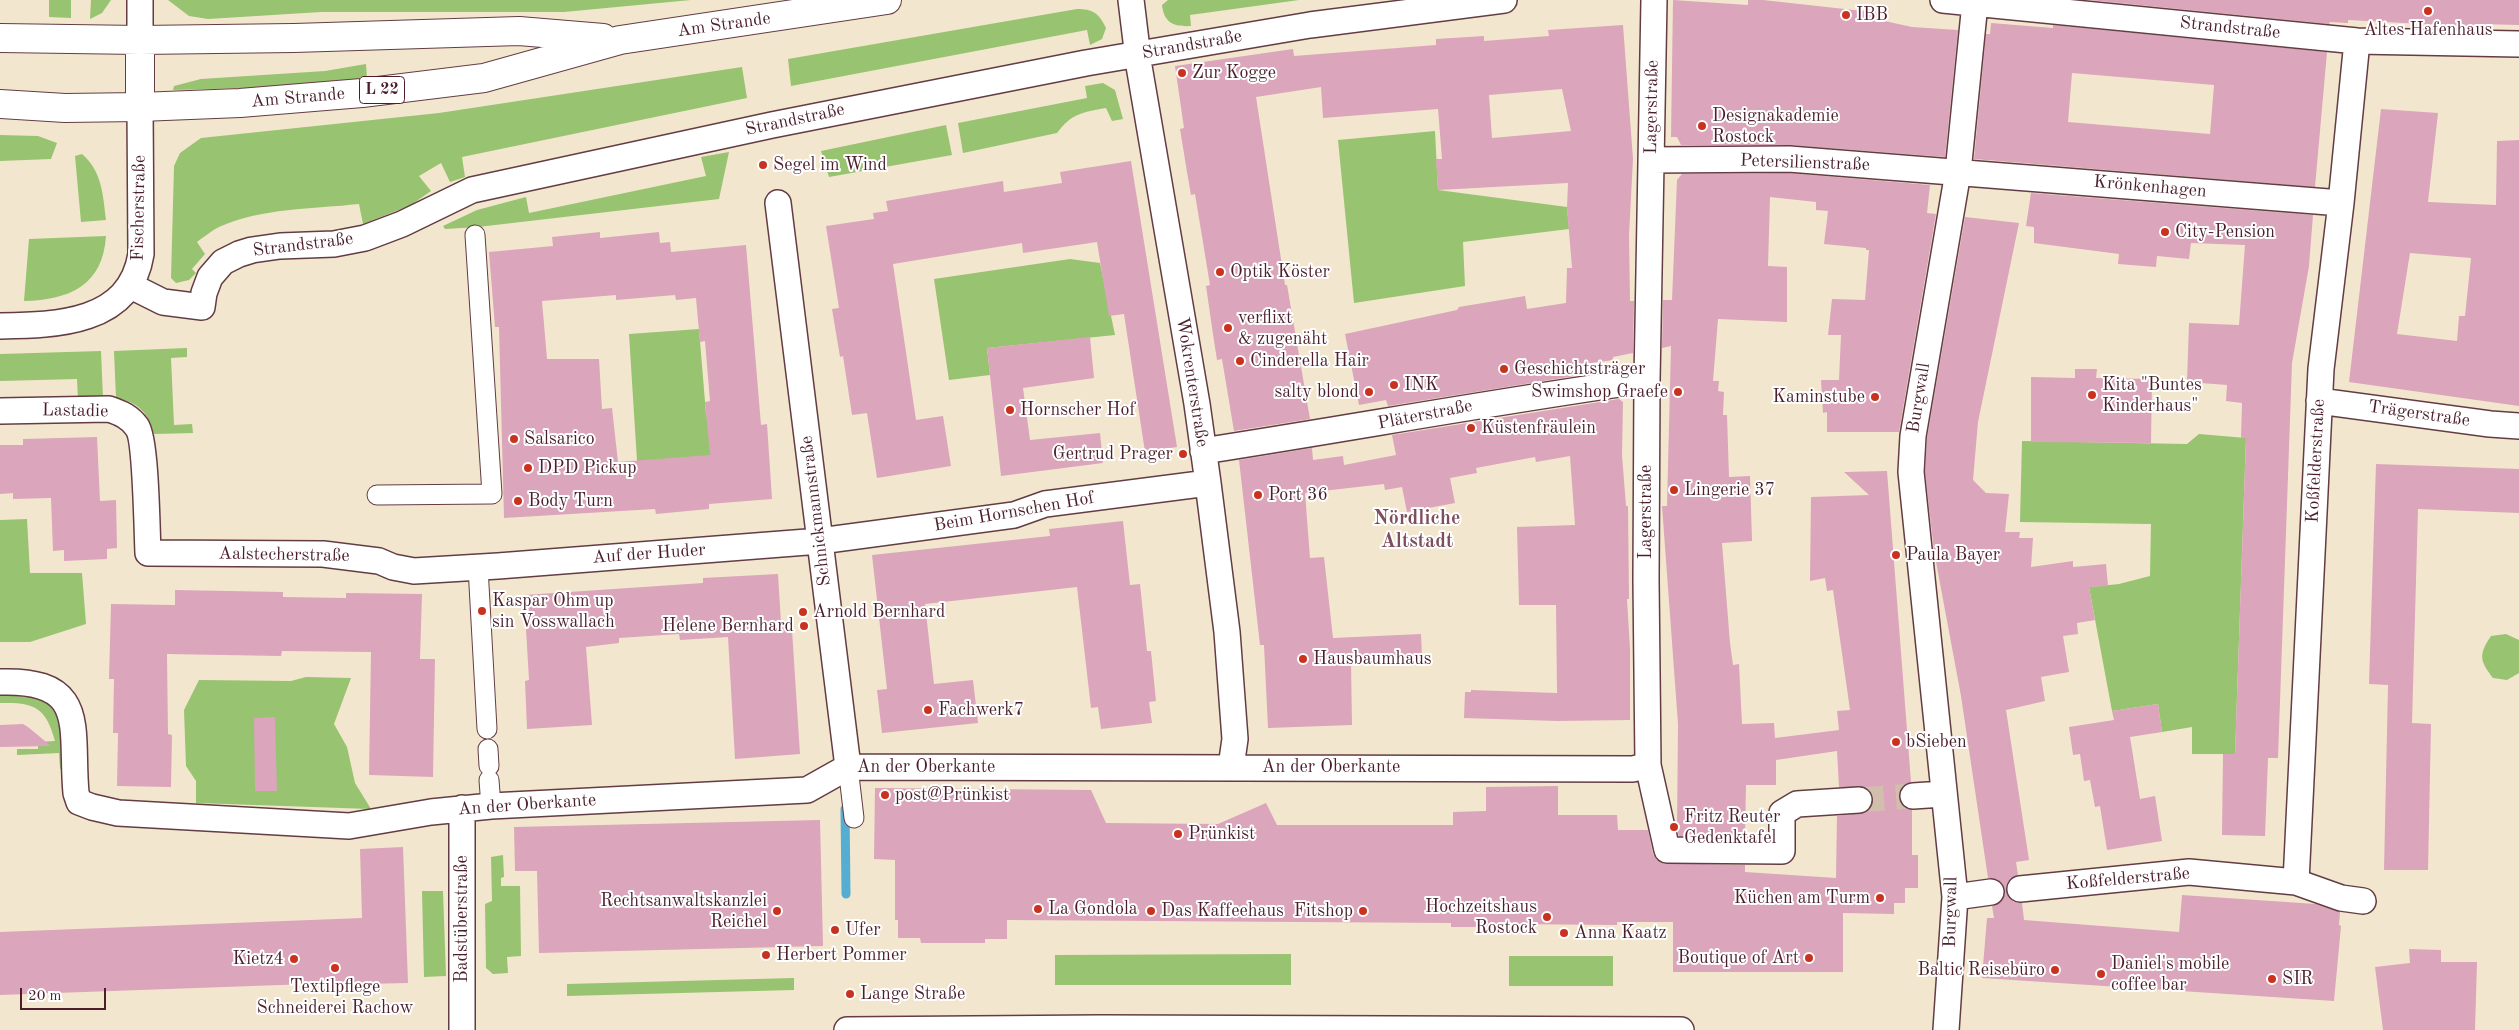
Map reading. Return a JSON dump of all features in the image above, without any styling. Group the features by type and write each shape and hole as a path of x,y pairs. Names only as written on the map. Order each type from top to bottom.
{"main road":[{"name":"Am Strande","path":"0,104 65,108 140,107 249,102 362,93 484,78 620,40 887,0"},
{"name":"Am Strande","path":"0,38 140,40 294,38 519,31 620,40"},
{"path":"140,40 140,107"}],"street":[{"path":"140,0 140,40"},
{"name":"Wokrenterstraße","path":"1131,0 1138,54 1196,395 1208,484 1227,632 1235,739 1231,767"},
{"name":"Strandstraße","path":"130,286 163,302 202,307 204,293 210,277 223,262 239,254 280,246 334,244 365,238 419,216 472,190 945,89 1310,25 1504,0"},
{"name":"Lagerstraße","path":"1654,0 1647,380 1646,580 1648,765 1667,850 1782,851 1782,813 1797,804 1859,800"},
{"name":"Strandstraße","path":"1942,0 2357,41 2519,44"},
{"name":"Burgwall","path":"1946,1030 1954,897 1910,472 1914,426 1958,172 1975,3"},
{"name":"Koßfelderstraße","path":"2296,882 2319,402 2357,41"},
{"name":"Fischerstraße","path":"0,326 56,324 79,319 110,306 130,286 139,269 141,254 140,107"},
{"name":"Petersilienstraße","path":"1651,160 1789,159 1958,172"},
{"name":"Krönkenhagen","path":"1958,172 2341,203"},
{"name":"Schnickmannstraße","path":"778,203 854,818"},
{"path":"377,495 492,494 475,235"},
{"name":"Pläterstraße","path":"1203,451 1364,426 1505,400 1647,380"},
{"name":"Trägerstraße","path":"2319,402 2519,426"},
{"name":"Lastadie","path":"0,411 109,409 125,414 132,420 139,429 142,449 148,553"},
{"name":"Beim Hornschen Hof","path":"820,541 1014,515 1045,504 1208,484"},
{"name":"Auf der Huder","path":"478,567 820,541"},
{"name":"Aalstecherstraße","path":"148,553 323,554 379,561 394,567 414,570 478,567"},
{"path":"478,567 487,730"},
{"name":"An der Oberkante","path":"0,682 39,683 52,690 64,701 72,718 75,735 76,788 80,802 92,807 118,813 349,826 462,808 807,790 848,768 1633,769 1648,765"},
{"path":"489,765 491,806"},
{"path":"1912,796 1943,794"},
{"name":"Badstüberstraße","path":"462,808 462,1030"},
{"name":"Koßfelderstraße","path":"2020,889 2190,872 2296,882 2341,898 2363,901"},
{"path":"1954,897 1990,892"},
{"path":"847,1030 1101,1028 1681,1030"}],"green space":[{"path":"49,0 71,0 71,18 49,17"},
{"path":"91,0 111,0 102,13 90,19"},
{"path":"168,0 691,0 564,12 321,12 208,19 189,16"},
{"path":"1168,0 1299,0 1190,15 1191,26 1180,26 1171,23 1165,16 1162,5"},
{"path":"1077,9 1091,11 1098,15 1106,28 1102,39 1090,45 1087,30 791,86 788,59"},
{"path":"366,64 367,79 250,88 173,90 174,86 201,79 325,71"},
{"path":"742,67 747,98 462,157 465,177 450,182 441,163 419,176 431,191 411,205 363,224 359,204 288,210 235,221 216,229 197,242 205,254 192,269 196,273 189,280 176,283 171,278 174,166 180,153 201,138 439,113"},
{"path":"1103,83 1115,90 1123,119 1112,121 1106,108 1090,111 1072,118 1057,133 963,153 958,123 1087,98 1085,86"},
{"path":"946,125 952,155 829,177 821,151"},
{"path":"1435,131 1438,190 1567,207 1569,229 1463,242 1465,286 1354,303 1338,140"},
{"path":"0,135 38,136 57,143 51,159 0,161"},
{"path":"729,152 719,199 478,227 445,229 443,226 477,210 526,197 529,213 706,176 701,157"},
{"path":"82,154 89,161 98,176 106,220 81,222 75,156"},
{"path":"106,236 104,253 98,267 91,278 81,286 69,293 56,297 24,301 29,239"},
{"path":"1070,259 1100,263 1115,335 987,348 990,375 949,380 934,279"},
{"path":"699,329 706,414 721,465 637,461 629,334"},
{"path":"187,348 187,357 171,358 174,425 192,424 193,433 154,434 146,414 131,402 116,398 114,351"},
{"path":"101,351 103,399 78,399 77,379 0,381 0,354"},
{"path":"2199,434 2246,438 2235,754 2192,754 2192,727 2162,732 2158,704 2112,711 2089,587 2119,584 2150,576 2151,524 2020,522 2022,441 2187,444"},
{"path":"27,519 30,573 82,573 86,624 30,642 0,642 0,520"},
{"path":"2506,634 2519,640 2519,673 2507,680 2493,678 2485,667 2482,658 2484,648 2491,636"},
{"path":"306,677 351,678 334,724 347,747 355,783 371,809 196,803 196,781 186,766 184,710 199,680 291,681"},
{"path":"0,689 17,690 35,695 44,699 58,710 65,728 67,769 60,769 59,753 17,755 17,749 38,749 38,742 55,741 43,714 30,706 0,703"},
{"path":"503,855 504,877 501,878 501,886 520,886 521,956 507,957 508,973 493,974 486,968 485,904 492,901 491,857"},
{"path":"422,891 443,891 446,976 424,977"},
{"path":"1291,954 1291,985 1055,985 1055,955"},
{"path":"1509,956 1613,956 1613,986 1509,986"},
{"path":"794,978 794,990 567,996 567,984"}],"building":[{"path":"1673,0 1748,5 1748,0 1763,0 1881,13 1880,20 1912,27 1958,30 1945,157 1790,145 1681,145 1677,137 1671,137"},
{"path":"2089,0 2519,0 2519,25 2478,24 2478,27 2348,20 2348,23 2330,22 2329,24"},
{"path":"1991,23 2053,28 2053,25 2327,52 2315,187 1974,159 1986,34 1990,34","holes":["2072,73 2214,85 2210,134 2068,122"]},
{"path":"1623,25 1633,159 1629,235 1630,301 1634,301 1633,353 1613,357 1613,360 1584,364 1593,373 1388,406 1386,400 1359,405 1345,334 1457,310 1459,307 1525,296 1527,309 1566,303 1567,268 1572,268 1567,207 1568,183 1438,190 1436,159 1442,159 1438,109 1323,118 1321,87 1256,97 1285,285 1287,285 1310,419 1234,431 1222,359 1217,360 1206,286 1210,285 1195,194 1191,195 1180,129 1184,128 1175,66 1293,49 1294,56 1436,45 1436,39 1484,36 1484,41 1549,36 1548,30","holes":["1562,89 1571,131 1492,138 1489,95"]},
{"path":"2381,109 2438,113 2428,202 2496,205 2497,141 2519,140 2519,406 2349,382","holes":["2410,253 2471,258 2465,316 2459,316 2457,341 2397,334"]},
{"path":"1131,161 1177,447 1145,452 1124,314 1109,316 1097,242 1023,253 1022,243 893,264 916,420 943,416 951,466 877,478 867,413 852,415 843,356 840,357 832,309 839,308 826,226 874,219 873,213 888,211 886,201 1003,181 1004,192 1062,183 1060,172"},
{"path":"1788,173 1930,185 1927,213 1936,214 1899,432 1827,432 1827,412 1823,413 1821,380 1839,380 1841,335 1828,335 1832,299 1865,300 1869,250 1866,250 1866,248 1824,244 1828,211 1816,210 1816,202 1770,197 1768,266 1787,267 1787,322 1718,319 1713,381 1719,381 1718,391 1724,392 1723,415 1727,415 1729,477 1750,476 1752,541 1722,543 1733,665 1739,664 1742,724 1774,723 1775,738 1839,730 1837,711 1850,710 1833,590 1827,591 1825,578 1810,581 1811,497 1869,495 1844,472 1887,471 1911,782 1900,789 1899,797 1901,804 1912,810 1912,855 1918,855 1918,888 1905,888 1905,903 1894,903 1894,914 1843,913 1843,972 1673,972 1673,922 1617,922 1617,925 1507,924 1507,927 1451,927 1451,923 1007,920 1007,939 985,939 985,943 921,943 920,938 898,938 898,920 895,920 895,860 874,859 875,788 1091,790 1106,823 1218,824 1266,803 1277,825 1453,825 1453,812 1486,811 1486,787 1558,786 1558,815 1617,815 1618,830 1648,830 1653,854 1661,863 1745,865 1745,872 1836,878 1837,816 1867,812 1872,807 1873,800 1871,792 1865,787 1839,787 1837,751 1776,760 1776,785 1746,785 1745,836 1679,836 1677,830 1678,724 1662,506 1667,506 1671,346 1662,348 1663,300 1672,300 1677,180 1682,174"},
{"path":"2031,193 2313,215 2309,266 2292,363 2278,758 2268,758 2265,836 2222,835 2223,754 2235,754 2246,438 2241,438 2242,403 2226,401 2227,385 2187,382 2189,323 2239,325 2245,245 2191,243 2189,259 2157,256 2156,267 2118,264 2119,254 2034,243 2034,227 2026,226"},
{"path":"1965,217 2019,223 1978,422 1973,480 1986,493 2009,494 2005,532 2020,532 2019,538 2033,538 2031,567 2073,561 2073,567 2106,564 2108,586 2089,587 2095,620 2077,623 2078,634 2063,636 2069,672 2041,677 2045,701 2006,710 2029,860 2016,862 2018,875 2011,878 2007,884 2008,897 2014,902 2022,903 2024,920 2179,932 2182,895 2316,904 2340,912 2339,925 2341,926 2334,1001 1982,978 1987,918 1994,918 1992,906 2000,903 2005,891 2003,884 1997,879 1988,878 1961,696 1934,551 1925,472 1927,438"},
{"path":"600,232 600,238 659,232 660,243 670,242 671,252 746,245 761,425 767,424 772,499 709,504 709,509 656,514 655,509 504,518 499,327 495,327 489,252 553,246 552,237","holes":["616,295 616,300 675,295 676,300 696,298 700,342 705,341 710,401 705,402 710,455 618,462 612,408 602,409 599,359 547,359 542,301"]},
{"name":"Hornscher Hof","path":"1090,337 1094,378 1023,388 1030,440 1100,433 1103,463 1001,476 987,348"},
{"name":"Kita \"Buntes Kinderhaus\"","path":"2075,369 2097,369 2096,378 2152,379 2151,443 2031,442 2031,377 2075,378"},
{"path":"1619,399 1623,402 1622,455 1626,506 1628,506 1629,599 1627,599 1630,649 1630,720 1557,721 1464,718 1465,692 1471,692 1471,690 1557,693 1556,605 1519,605 1517,527 1575,525 1570,456 1536,462 1535,457 1476,468 1477,473 1450,478 1455,503 1407,512 1402,487 1385,490 1384,484 1305,493 1310,558 1324,557 1333,638 1421,634 1422,657 1351,661 1352,725 1268,728 1264,645 1260,645 1239,460 1312,448 1313,460 1343,456 1344,465 1396,455 1392,435"},
{"path":"97,437 100,501 116,500 117,548 107,549 107,559 64,561 64,550 53,551 51,498 13,499 13,493 0,494 0,445 23,445 23,439"},
{"path":"2376,464 2519,469 2519,513 2418,509 2412,723 2431,724 2428,870 2384,870 2388,685 2369,684"},
{"path":"1123,521 1130,585 1140,584 1147,651 1151,651 1156,701 1149,702 1152,723 1101,729 1098,707 1091,708 1077,587 925,604 934,684 973,680 978,723 882,733 877,690 887,689 872,555 1050,536 1049,529"},
{"path":"778,574 781,623 792,630 800,754 735,759 728,637 680,640 679,634 619,638 619,643 586,647 592,725 527,729 525,681 529,680 524,595 703,583 703,578"},
{"path":"175,590 283,592 283,597 346,598 346,593 422,594 420,659 435,659 433,777 369,775 371,652 282,651 281,656 167,654 168,734 172,735 171,787 117,786 118,733 113,733 114,679 109,679 111,604 175,605"},
{"path":"2158,704 2162,732 2130,737 2140,799 2155,796 2162,841 2107,850 2100,806 2095,807 2090,780 2084,781 2080,754 2073,755 2069,727 2114,720 2112,711"},
{"path":"275,717 277,791 255,791 254,718"},
{"path":"23,724 51,746 0,747 0,725"},
{"path":"820,820 823,946 539,953 537,871 515,871 514,827"},
{"path":"403,847 408,983 365,984 365,982 0,995 0,932 362,918 360,849"},
{"path":"2409,949 2441,950 2441,962 2477,962 2475,1030 2383,1030 2375,967 2410,963"}],"waterway":[{"path":"845,809 846,894"}],"tunnel":[{"path":"1859,800 1913,796"}],"place":[{"name":"Altes Hafenhaus","path":"2428,11"},
{"name":"IBB","path":"1846,15"},
{"name":"Zur Kogge","path":"1182,73"},
{"name":"Designakademie Rostock","path":"1702,126"},
{"name":"Segel im Wind","path":"763,165"},
{"name":"City-Pension","path":"2165,232"},
{"name":"Optik Köster","path":"1220,272"},
{"name":"verflixt & zugenäht","path":"1228,328"},
{"name":"Cinderella Hair","path":"1240,361"},
{"name":"Geschichtsträger","path":"1504,369"},
{"name":"INK","path":"1394,385"},
{"name":"salty blond","path":"1369,392"},
{"name":"Swimshop Graefe","path":"1678,392"},
{"name":"Kita \"Buntes Kinderhaus\"","path":"2092,395"},
{"name":"Kaminstube","path":"1875,397"},
{"name":"Hornscher Hof","path":"1010,410"},
{"name":"Küstenfräulein","path":"1471,428"},
{"name":"Salsarico","path":"514,439"},
{"name":"Gertrud Prager","path":"1183,454"},
{"name":"DPD Pickup","path":"528,468"},
{"name":"Lingerie 37","path":"1674,490"},
{"name":"Port 36","path":"1258,495"},
{"name":"Body Turn","path":"518,501"},
{"name":"Paula Bayer","path":"1896,555"},
{"name":"Kaspar Ohm up sin Vosswallach","path":"482,611"},
{"name":"Arnold Bernhard","path":"803,612"},
{"name":"Helene Bernhard","path":"804,626"},
{"name":"Hausbaumhaus","path":"1303,659"},
{"name":"Fachwerk7","path":"928,710"},
{"name":"bSieben","path":"1896,742"},
{"name":"post@Prünkist","path":"885,795"},
{"name":"Fritz Reuter Gedenktafel","path":"1674,827"},
{"name":"Prünkist","path":"1178,834"},
{"name":"Küchen am Turm","path":"1880,898"},
{"name":"La Gondola","path":"1038,909"},
{"name":"Rechtsanwaltskanzlei Reichel","path":"777,911"},
{"name":"Das Kaffeehaus","path":"1151,911"},
{"name":"Fitshop","path":"1363,911"},
{"name":"Hochzeitshaus Rostock","path":"1547,917"},
{"name":"Ufer","path":"835,930"},
{"name":"Anna Kaatz","path":"1564,933"},
{"name":"Herbert Pommer","path":"766,955"},
{"name":"Boutique of Art","path":"1809,958"},
{"name":"Kietz4","path":"294,959"},
{"name":"Textilpflege Schneiderei Rachow","path":"335,968"},
{"name":"Baltic Reisebüro","path":"2055,970"},
{"name":"Daniel's mobile coffee bar","path":"2101,974"},
{"name":"SIR","path":"2272,979"},
{"name":"Lange Straße","path":"850,994"}],"district":[{"name":"Nördliche Altstadt","path":"1417,530"}]}
